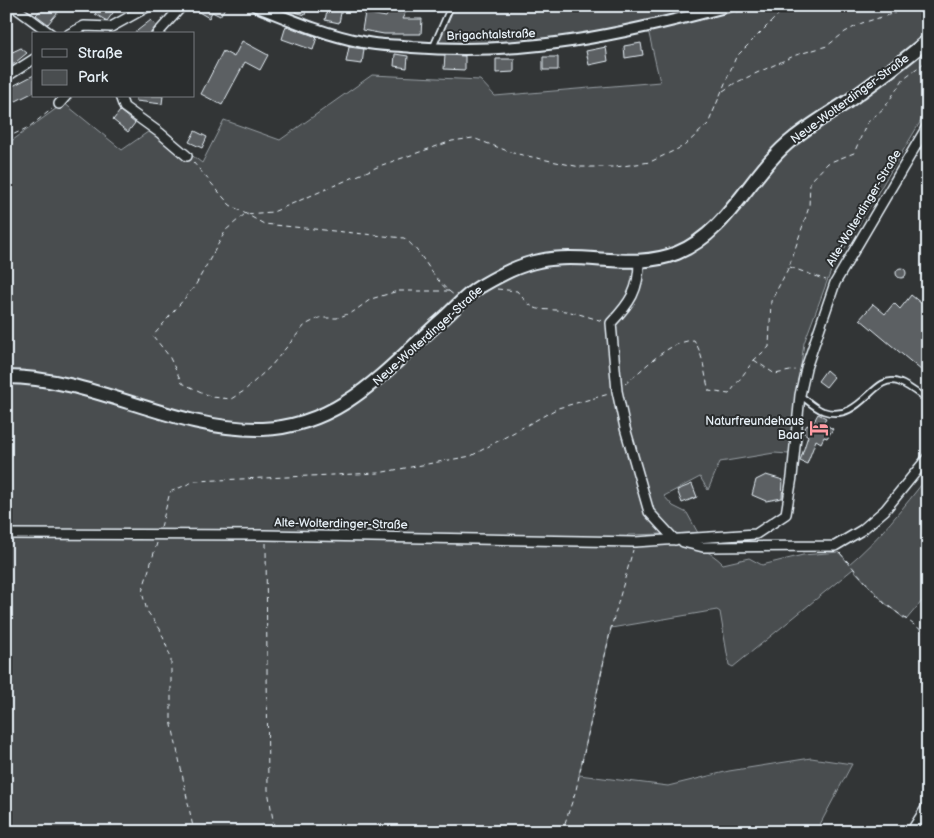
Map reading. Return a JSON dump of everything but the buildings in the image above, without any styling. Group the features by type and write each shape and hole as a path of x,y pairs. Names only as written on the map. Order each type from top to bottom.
{"main road":[{"name":"Neue-Wolterdinger-Straße","path":"6,377 26,377 65,384 200,424 271,427 306,421 345,405 373,385 477,288 511,270 540,260 574,259 639,262 658,260 681,251 706,236 734,207 764,168 792,139 896,67 928,40"}],"street":[{"path":"12,6 48,32"},
{"path":"73,32 84,26 111,30 149,6"},
{"path":"159,32 182,6"},
{"name":"Brigachtalstraße","path":"256,6 320,31 364,43 433,48 525,48 600,37 729,6"},
{"path":"6,77 32,60"},
{"path":"59,104 64,98"},
{"path":"121,98 124,107 188,156"},
{"name":"Alte-Wolterdinger-Straße","path":"6,534 266,535 635,542 756,534 786,514 792,477 800,395 806,368 835,283 928,125"},
{"path":"639,262 639,282 626,308 611,323 617,391 625,428 649,512 675,540"},
{"name":"Alte-Wolterdinger-Straße","path":"675,540 703,547 835,546 862,530 885,510 928,457"},
{"path":"911,832 928,805"}],"lane":[{"path":"433,48 451,6"},
{"path":"800,395 821,410 831,413 843,412 857,407 885,382 898,382 928,401"}],"path":[{"path":"448,291 398,292 371,299 353,312 337,318 319,318 305,325 271,366 244,391 231,399 212,397 196,392 182,383 169,356 153,336 195,286 226,230 245,214 273,212 382,165 452,141 473,138 513,153 580,167 616,167 650,162 684,146 708,124 736,57 788,6"},
{"path":"722,92 735,83 796,55 827,46 856,26 895,12 901,6"},
{"path":"194,832 171,720 171,658 160,629 147,611 142,592 153,563 170,492 195,481 378,472 471,456 558,408 617,391 664,352 683,341 694,340 702,353 704,373 709,391 730,394 754,360 768,348 771,301 789,267 809,207 810,182 828,163 854,153 867,123 885,107 904,78 928,60"},
{"path":"6,138 29,127 59,104"},
{"path":"188,156 230,205 264,224 404,238 418,249 428,269 439,284 463,301"},
{"path":"789,267 835,283"},
{"path":"497,290 517,291 528,304 539,311 565,311 611,323"},
{"path":"754,360 775,374 806,368"},
{"path":"266,535 268,790 274,832"},
{"path":"562,832 576,790 611,628 635,542"},
{"path":"839,552 884,603 928,635"}],"green space":[{"path":"452,6 928,6 928,109 831,271 804,343 789,454 774,453 720,462 708,490 700,477 664,496 673,506 687,513 698,533 628,535 622,542 676,542 701,549 713,555 723,564 749,558 762,565 803,555 839,552 849,564 881,533 928,476 928,594 906,620 885,603 853,569 733,667 729,665 720,612 717,610 611,628 579,775 668,786 729,771 811,758 852,764 816,832 6,832 6,145 64,103 122,150 155,127 202,163 224,120 280,140 372,75 480,80 495,96 660,82 646,21 605,31 521,42 437,43"}],"place":[{"name":"Naturfreundehaus Baar","path":"819,428"}]}
